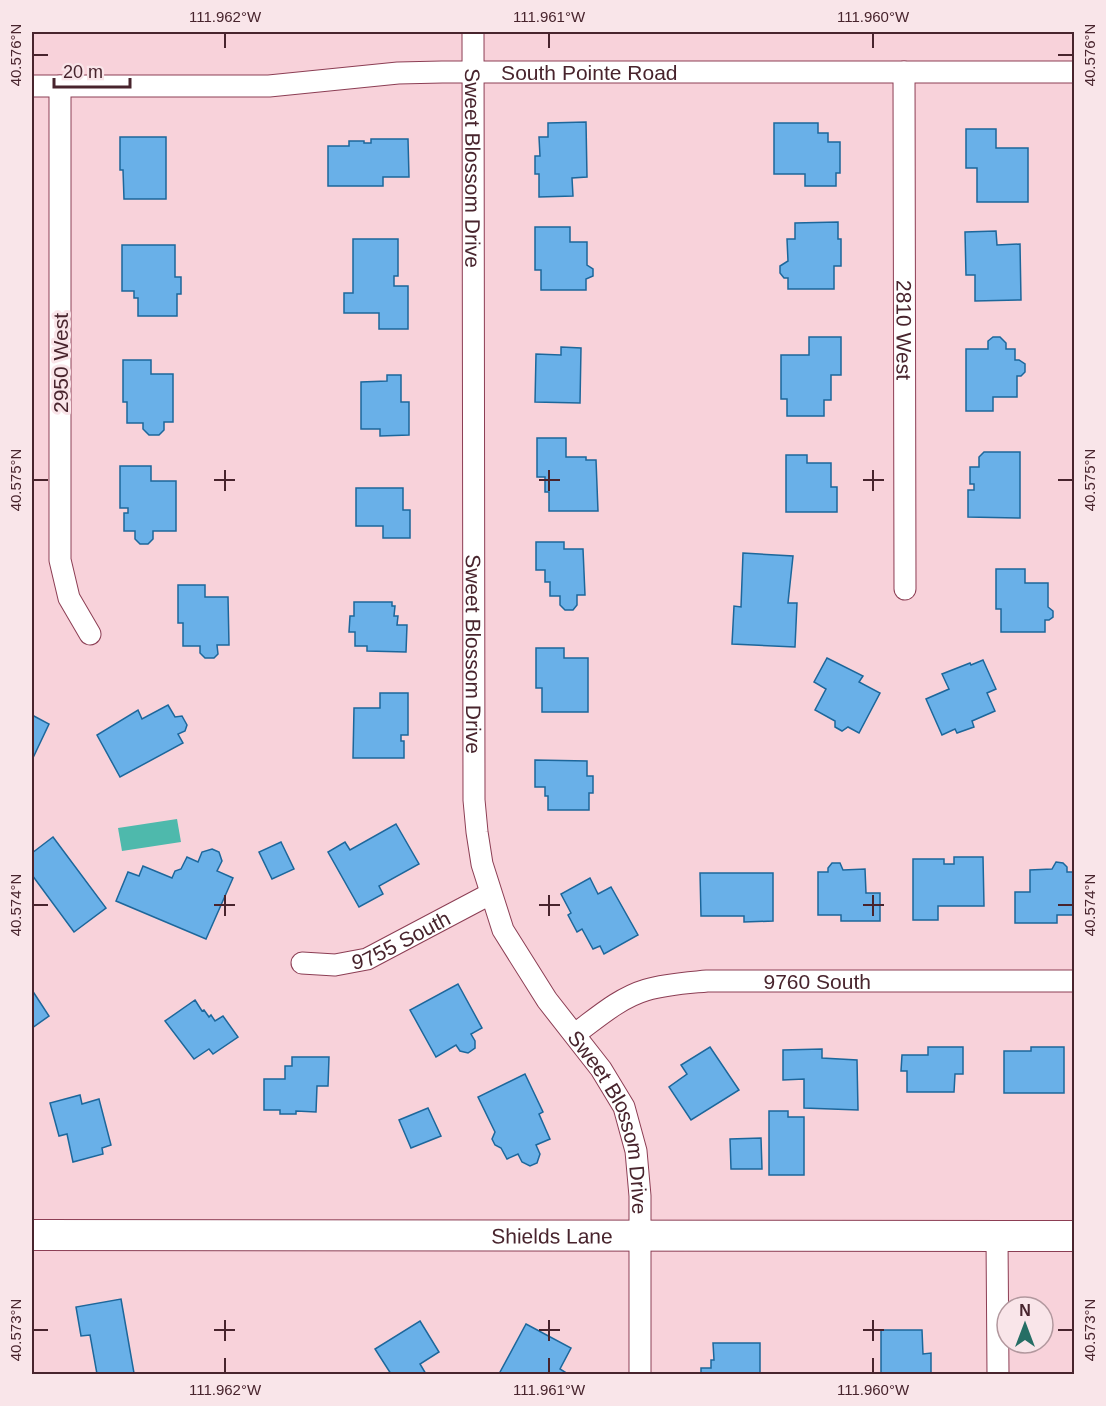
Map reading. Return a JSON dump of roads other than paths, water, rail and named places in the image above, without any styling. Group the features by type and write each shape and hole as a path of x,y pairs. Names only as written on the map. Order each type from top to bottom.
{"main road":[{"name":"Shields Lane","path":"32,1235 1074,1236"}],"street":[{"name":"Sweet Blossom Drive","path":"473,32 474,800 477,832 490,894 503,930 547,1000 601,1069 624,1107 636,1151 640,1196 640,1374"},
{"name":"2810 West","path":"904,72 905,589"},
{"name":"South Pointe Road","path":"32,86 269,86 398,73 1074,72"},
{"name":"2950 West","path":"60,86 60,560 69,598 90,634"},
{"name":"9755 South","path":"302,963 335,965 367,959 490,894"},
{"name":"9760 South","path":"575,1035 621,1001 646,990 675,983 707,981 1074,981"},
{"path":"997,1236 998,1374"}]}
